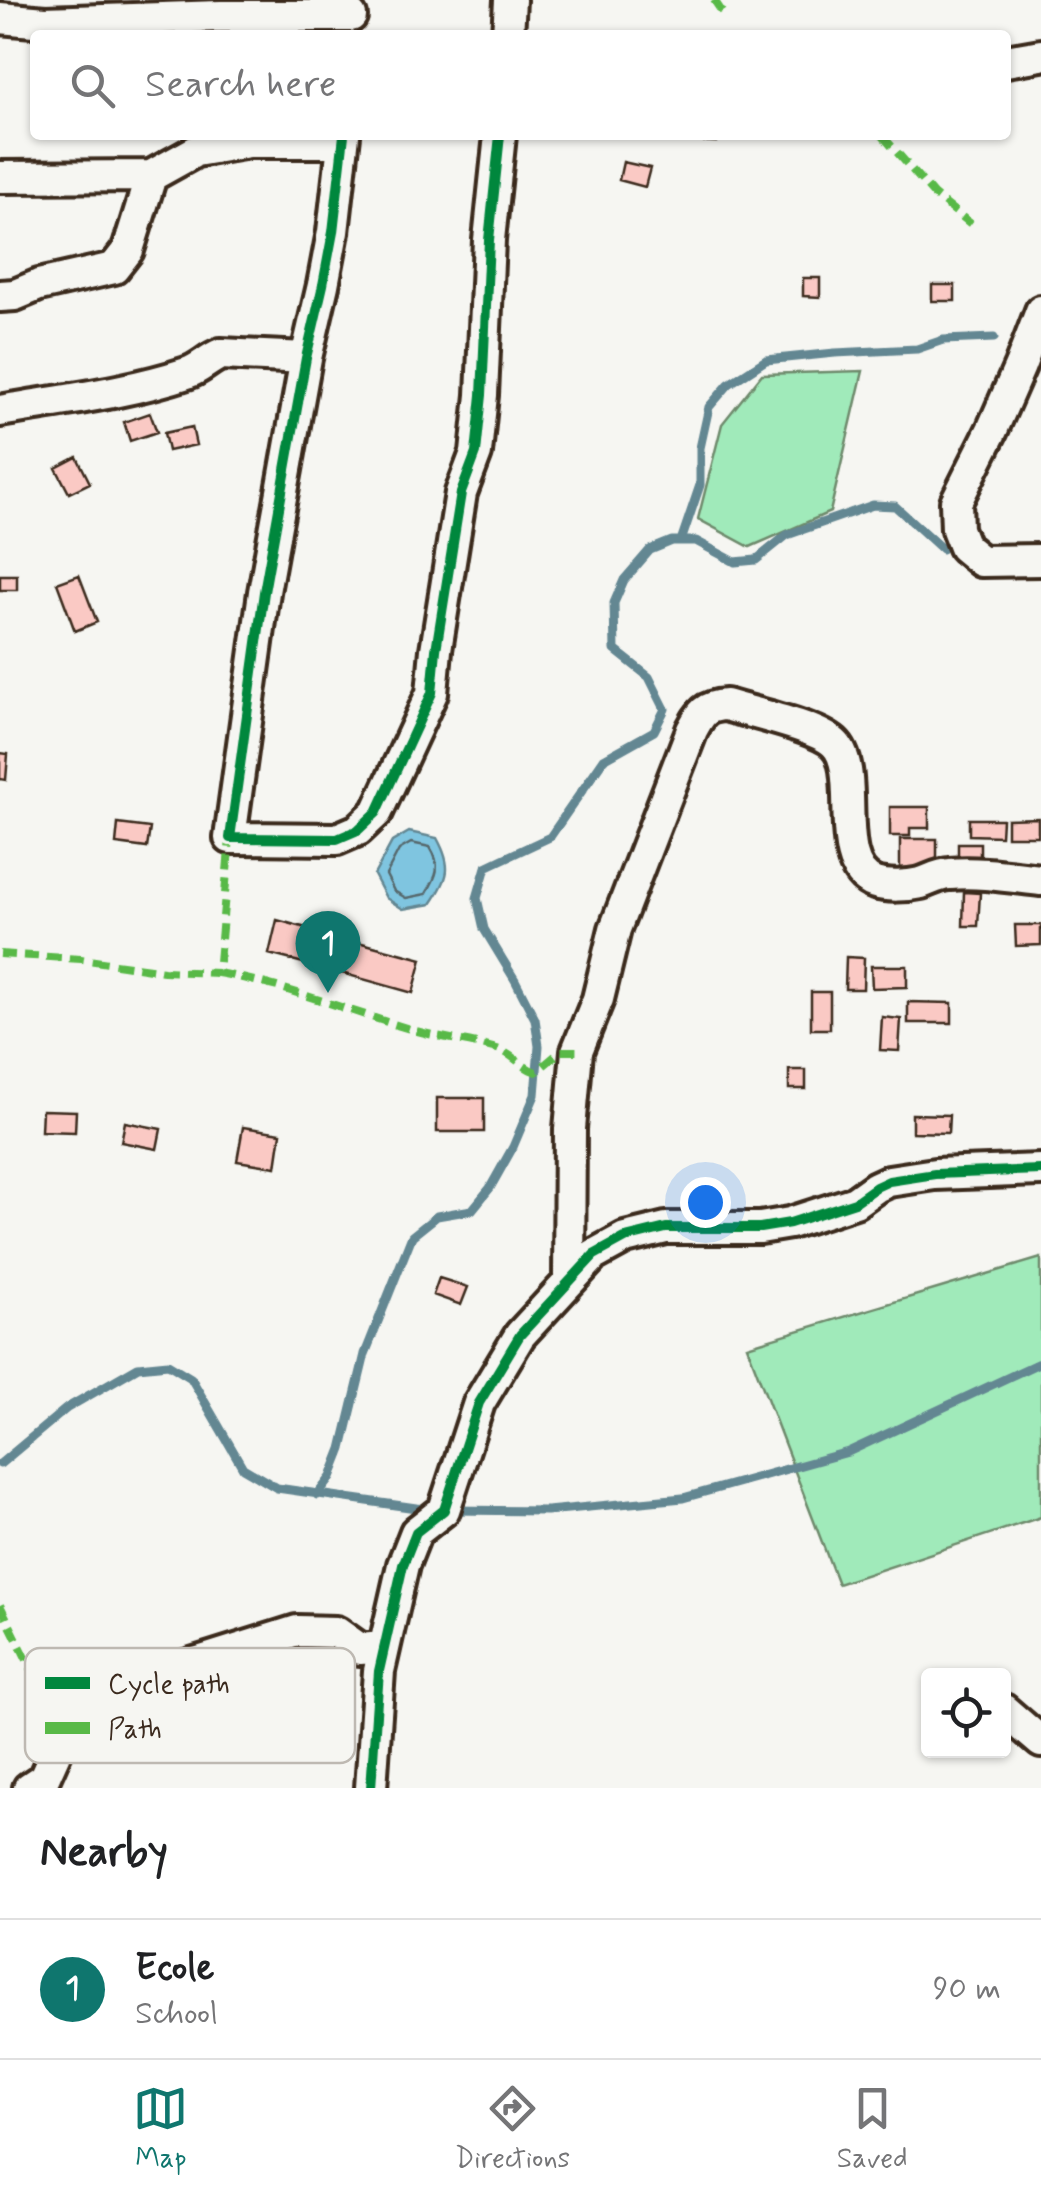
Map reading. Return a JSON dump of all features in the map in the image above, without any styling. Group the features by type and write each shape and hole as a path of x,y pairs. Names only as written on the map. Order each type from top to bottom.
{"street":[{"path":"508,30 510,0"},
{"path":"0,18 45,22 221,16 352,17"},
{"path":"1011,60 1041,56"},
{"path":"0,177 151,176 196,151 250,142 297,140"},
{"path":"344,140 330,250 306,358 264,592 230,838 337,839 358,830 377,812 432,693 462,493 476,453 499,140"},
{"path":"0,296 114,268 128,250 151,176"},
{"path":"1041,311 992,430 956,502 957,530 964,547 980,561 1041,560"},
{"path":"0,411 153,383 194,372 221,354 306,358"},
{"path":"569,1281 570,1130 577,1051 598,998 615,928 703,710 726,705 802,727 834,743 846,773 850,838 859,872 874,882 902,886 947,874 1041,880"},
{"path":"371,1788 378,1670 403,1565 416,1532 444,1510 478,1403 520,1335 594,1254 625,1238 666,1228 760,1228 790,1223 856,1202 889,1181 935,1174 1041,1170"},
{"path":"243,1648 297,1631 336,1632 360,1648 384,1647"},
{"path":"1011,1716 1041,1742"},
{"path":"30,1788 44,1778 51,1763"}],"green space":[{"path":"863,371 830,512 750,547 698,519 722,424 762,374"},
{"path":"1041,1258 1041,1517 838,1584 747,1346"}],"water":[{"path":"409,832 437,838 447,872 431,904 403,909 386,898 374,875 392,842"}],"building":[{"path":"623,162 650,168 645,187 619,180"},
{"path":"803,278 820,278 820,297 803,296"},
{"path":"932,285 955,285 955,301 932,301"},
{"path":"150,413 157,432 130,441 124,422"},
{"path":"192,427 196,445 168,451 164,433"},
{"path":"77,457 90,483 69,493 56,468"},
{"path":"0,575 17,575 17,590 0,590"},
{"path":"79,575 97,622 75,631 57,583"},
{"path":"0,753 8,754 6,780 0,779"},
{"path":"890,807 929,807 929,828 910,828 910,836 890,836"},
{"path":"1038,818 1038,836 1007,836 1007,819"},
{"path":"969,819 1002,819 1001,836 969,835"},
{"path":"118,824 150,828 147,848 116,844"},
{"path":"900,839 937,839 937,871 900,871"},
{"path":"958,843 980,843 980,859 958,859"},
{"path":"964,892 980,893 978,926 963,926"},
{"path":"277,920 343,938 334,971 269,954"},
{"path":"1015,925 1041,925 1041,945 1016,946"},
{"path":"343,938 422,959 413,993 334,971"},
{"path":"846,957 864,958 863,989 845,989"},
{"path":"871,966 907,966 907,987 872,988"},
{"path":"811,992 830,992 830,1029 811,1029"},
{"path":"908,1002 952,1003 952,1023 908,1023"},
{"path":"882,1017 901,1019 899,1051 880,1050"},
{"path":"789,1070 806,1070 806,1089 789,1089"},
{"path":"437,1098 484,1098 484,1132 437,1132"},
{"path":"42,1110 76,1111 75,1132 41,1131"},
{"path":"912,1114 949,1115 948,1133 912,1132"},
{"path":"125,1122 161,1129 157,1149 121,1142"},
{"path":"243,1127 281,1133 276,1167 237,1161"},
{"path":"439,1278 468,1287 461,1305 433,1295"}],"waterway":[{"path":"681,541 700,485 700,448 709,407 729,384 766,360 917,349 943,340 994,338"},
{"path":"317,1495 331,1477 342,1449 365,1354 412,1236 437,1216 472,1210 490,1188 513,1147 535,1095 539,1046 535,1019 484,929 477,898 486,867 550,837 604,759 654,731 665,709 649,677 615,650 614,603 624,580 650,550 672,541 696,541 735,562 756,560 787,535 873,505 895,506 942,549"},
{"path":"451,1510 547,1511 683,1498 848,1452 1041,1362"},
{"path":"0,1464 67,1408 138,1367 168,1364 191,1378 243,1468 277,1488 430,1510"}],"marked path":[{"path":"714,0 722,12"},
{"path":"886,140 934,195 971,224"},
{"path":"0,954 218,973 230,838"},
{"path":"218,973 292,991 423,1033 497,1049 536,1072 561,1051 577,1051"},
{"path":"0,1605 25,1656"}],"cycle path":[{"path":"343,140 333,232 264,592 230,838 337,839 358,830 377,812 432,693 461,493 476,453 499,140"},
{"path":"371,1788 379,1671 403,1565 416,1532 444,1510 479,1403 520,1335 594,1255 625,1238 666,1228 760,1228 790,1223 855,1202 889,1181 935,1174 1041,1170"}],"place":[{"name":"Ecole","path":"328,993"}]}
